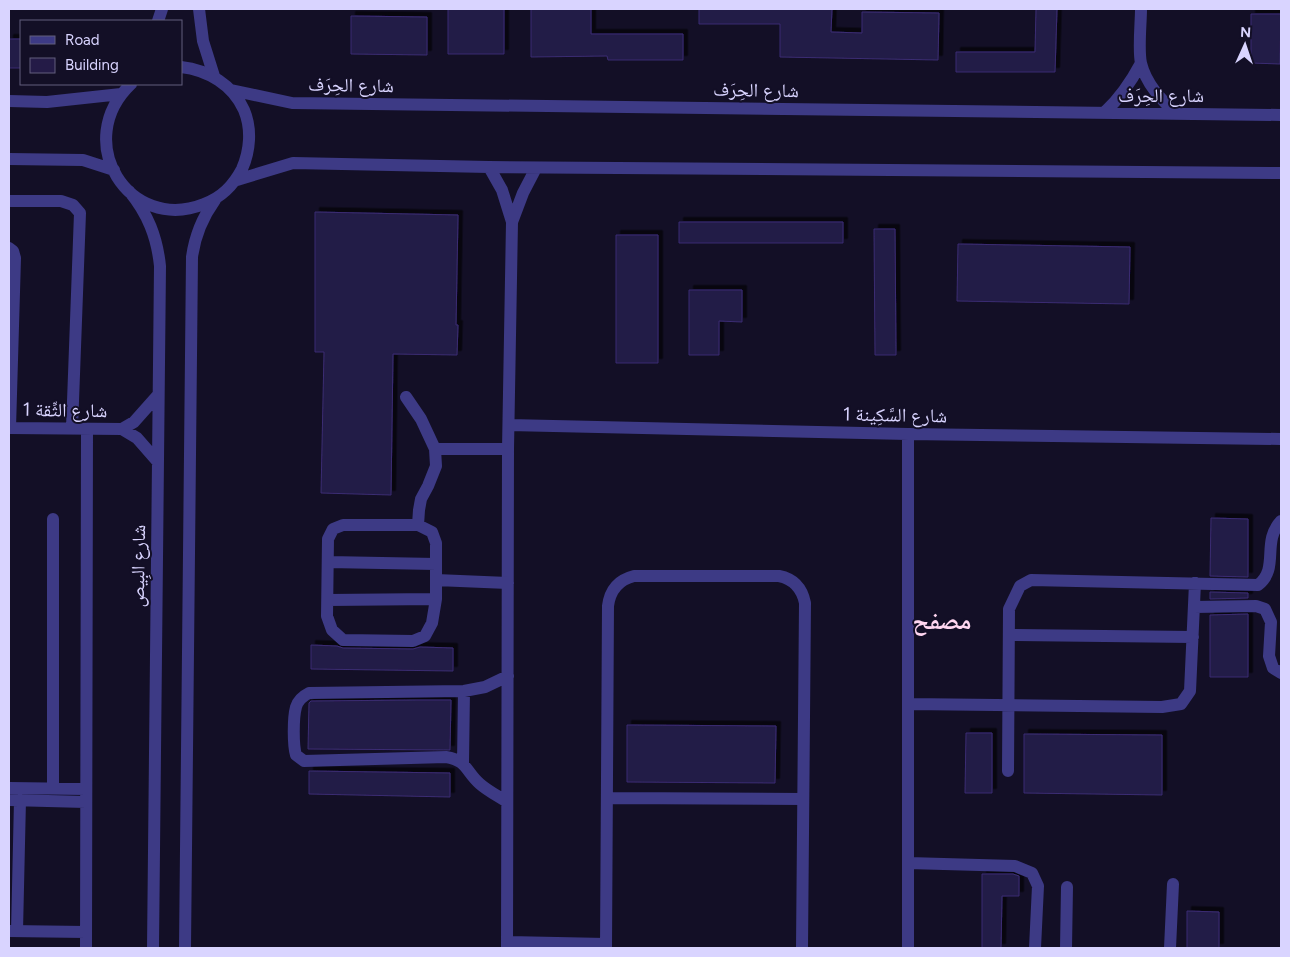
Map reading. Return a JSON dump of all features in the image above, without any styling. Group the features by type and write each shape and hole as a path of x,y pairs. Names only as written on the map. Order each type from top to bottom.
{"street":[{"path":"199,9 203,41 214,76"},
{"path":"1141,9 1141,63 1149,84 1176,114"},
{"path":"1104,113 1120,98 1141,63"},
{"path":"129,191 148,204 170,210 193,208 215,200 227,191 236,180 247,158 250,134 244,110 231,90 214,76 195,68 182,67"},
{"name":"شارع البِيص","path":"130,85 121,94 111,111 106,131 106,151 120,182 141,208 151,226 158,252 154,948"},
{"name":"شارع الحِرَف","path":"231,90 292,103 1281,115"},
{"path":"9,101 47,102 121,94"},
{"path":"9,159 83,160 114,170"},
{"path":"236,180 292,163 536,168 1281,173"},
{"path":"488,167 502,190 512,222 508,449 507,945 606,946 608,606 611,592 615,586 620,581 634,576 779,576 792,580 797,585 801,590 805,603 802,948"},
{"path":"512,222 523,193 536,168"},
{"path":"185,948 191,268 197,232 201,221 215,200"},
{"path":"9,201 61,201 73,205 80,213 72,428"},
{"path":"9,248 13,251 15,258 10,428"},
{"name":"شارع الثِّقة 1","path":"122,429 134,422 158,395"},
{"path":"406,397 421,419 436,449 436,466 421,499 418,524"},
{"name":"شارع السَّكِينة 1","path":"509,424 908,434 1281,439"},
{"name":"شارع الثِّقة 1","path":"10,428 122,429 137,438 158,462"},
{"path":"86,948 87,428"},
{"path":"908,434 908,948"},
{"path":"436,449 508,449"},
{"path":"53,519 53,789"},
{"path":"1008,771 1009,609 1020,586 1031,580 1258,585 1266,578 1270,569 1270,546 1275,528 1281,521"},
{"path":"418,524 432,532 436,543 436,599 432,623 425,636 413,641 343,640 332,630 327,616 328,539 334,529 343,525 418,524"},
{"path":"328,562 436,564"},
{"path":"436,580 508,583"},
{"path":"908,704 1162,707 1181,704 1190,691 1195,583"},
{"path":"328,600 436,599"},
{"path":"1194,607 1256,606 1265,609 1271,622 1269,656 1273,668 1281,673"},
{"path":"1009,635 1193,637"},
{"path":"507,802 481,785 463,763 453,758 304,761 296,756 294,746 296,708 301,698 309,693 464,692 485,687 508,676"},
{"path":"463,763 464,692"},
{"path":"9,788 53,789 86,795"},
{"path":"86,795 14,800 13,931 86,932"},
{"path":"607,798 804,799"},
{"path":"908,863 1016,866 1032,873 1038,886 1035,948"},
{"path":"1170,948 1173,884"},
{"path":"1066,948 1067,887"}],"building":[{"path":"448,9 504,9 504,54 448,54"},
{"path":"531,9 591,9 591,34 683,34 683,60 608,60 607,56 531,57"},
{"path":"699,9 832,9 831,32 862,33 862,12 939,13 938,60 780,57 780,24 699,24"},
{"path":"1036,9 1057,9 1055,72 956,72 956,52 1035,52"},
{"path":"1251,14 1281,14 1280,64 1251,63"},
{"path":"351,16 427,17 427,55 351,54"},
{"path":"9,39 20,39 20,68 9,68"},
{"path":"315,212 458,215 457,355 393,354 391,495 321,493 324,352 315,352"},
{"path":"679,222 843,222 843,243 679,243"},
{"path":"874,229 895,229 896,355 875,355"},
{"path":"616,235 658,235 658,363 616,363"},
{"path":"958,244 1130,247 1129,304 957,301"},
{"path":"689,290 742,290 742,322 719,321 719,355 689,355"},
{"path":"1211,518 1248,519 1248,577 1210,576"},
{"path":"1210,592 1248,593 1248,598 1210,599"},
{"path":"1248,614 1248,677 1210,677 1210,615"},
{"path":"311,645 343,648 453,648 453,671 311,669"},
{"path":"451,700 450,750 308,749 309,703 311,701"},
{"path":"627,725 776,726 775,783 627,782"},
{"path":"966,733 992,733 992,793 965,793"},
{"path":"1024,734 1162,735 1162,795 1024,793"},
{"path":"309,771 450,773 450,797 309,794"},
{"path":"982,874 1013,874 1019,876 1019,896 1002,896 1001,948 982,948"},
{"path":"1187,911 1219,912 1219,948 1187,948"}],"district":[{"name":"مصفح","path":"942,620"}]}
